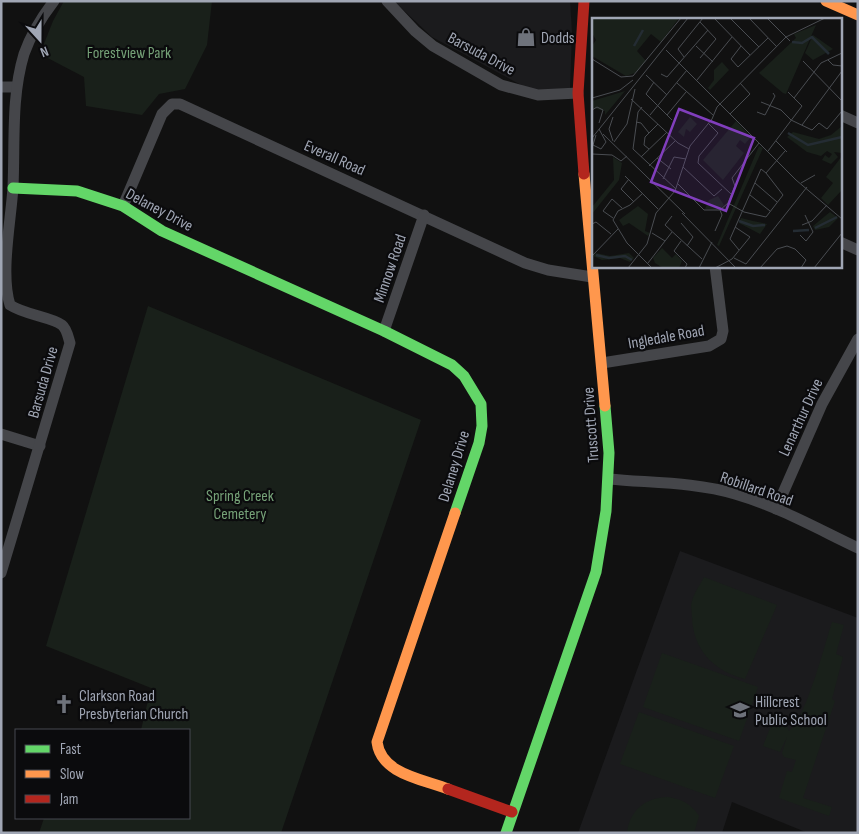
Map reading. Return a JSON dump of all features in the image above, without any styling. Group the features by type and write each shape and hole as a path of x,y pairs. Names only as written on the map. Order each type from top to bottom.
{"street":[{"name":"Barsuda Drive","path":"1,573 70,343 67,332 61,325 20,312 10,305 5,287 13,188 16,87 33,30 54,1"},
{"name":"Barsuda Drive","path":"387,1 415,31 433,46 501,85 538,95 578,93"},
{"name":"Truscott Drive","path":"506,833 596,572 609,479 608,429 592,276 578,93 587,30 584,1"},
{"path":"826,1 858,15"},
{"path":"1,87 16,87"},
{"name":"Everall Road","path":"123,206 162,114 172,104 180,104 525,263 548,270 592,276"},
{"path":"842,116 858,123"},
{"name":"Delaney Drive","path":"13,188 77,191 123,206 162,231 384,331 452,365 464,376 480,404 482,426 479,443 377,742 377,751 385,765 396,770 512,812"},
{"name":"Minnow Road","path":"384,331 424,215"},
{"path":"842,243 858,250"},
{"name":"Ingledale Road","path":"602,363 709,346 721,339 723,331 715,268"},
{"name":"Lenarthur Drive","path":"776,509 822,404 858,340"},
{"path":"1,434 40,446"},
{"name":"Robillard Road","path":"609,479 713,488 736,494 776,509 858,548"}],"shaded area":[{"path":"394,1 570,1 572,32 570,88 538,91 523,86 432,37"},
{"name":"Hillcrest Public School","path":"680,551 858,618 857,833 808,833 732,802 722,833 578,833"}],"green space":[{"name":"Forestview Park","path":"64,1 212,1 207,45 185,89 159,94 142,115 86,106 84,77 40,54 53,21"},
{"name":"Spring Creek Cemetery","path":"148,306 421,420 281,833 39,833 44,819 190,819 190,729 141,729 151,688 46,646"},
{"path":"704,577 777,605 745,679 714,664 701,649 696,639 693,629 691,605"},
{"path":"832,622 844,625 836,654 843,657 832,699 835,701 803,798 832,807 829,816 779,798 787,771 792,772 796,760 784,757 782,753 787,737 780,752 763,746 772,723 787,727 789,731 795,724 808,698"},
{"path":"662,653 758,687 739,741 643,707"},
{"path":"639,712 734,746 715,798 620,764"},
{"path":"668,797 686,803 699,816 694,833 627,833 631,818 640,807 653,800"}],"traffic: fast":[{"path":"13,188 77,191 123,206 162,231 384,331 452,365 464,376 481,404 482,426 479,443 455,513"},
{"path":"506,833 596,572 606,511 609,453 605,406"}],"traffic: slow":[{"path":"826,1 858,15"},
{"path":"584,174 592,262"},
{"path":"593,268 605,406"},
{"path":"448,789 404,774 394,768 380,753 377,742 455,513"}],"traffic: jam":[{"path":"584,1 578,93 584,174"},
{"path":"448,789 512,812"}],"place":[{"name":"Dodds","path":"526,37"},
{"name":"Clarkson Road Presbyterian Church","path":"64,704"},
{"name":"Hillcrest Public School","path":"740,710"}]}
